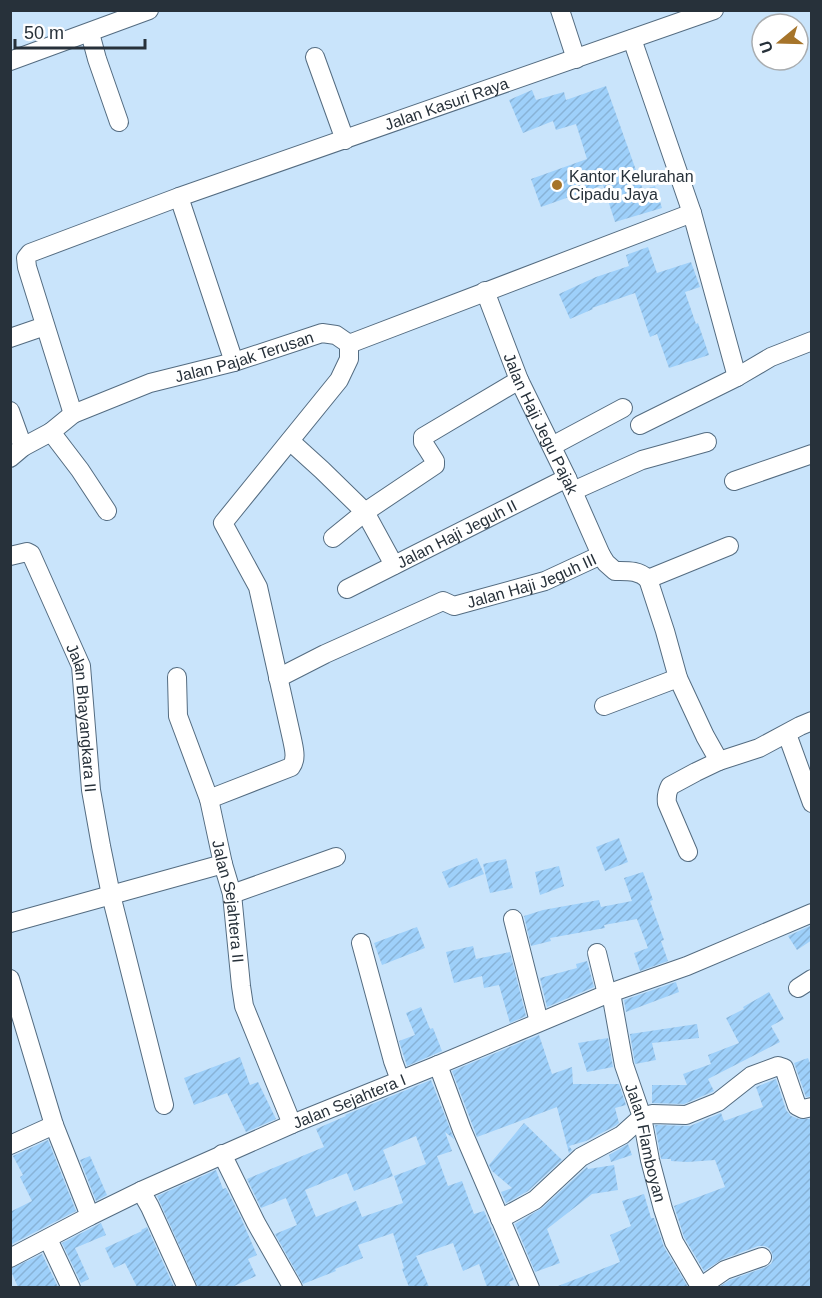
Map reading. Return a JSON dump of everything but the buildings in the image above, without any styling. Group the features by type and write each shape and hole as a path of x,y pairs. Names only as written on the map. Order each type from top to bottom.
{"street":[{"path":"10,61 149,10"},
{"path":"560,10 576,59"},
{"name":"Jalan Kasuri Raya","path":"45,326 27,267 26,258 30,254 179,197 714,10"},
{"path":"90,33 119,122"},
{"path":"632,39 692,213 737,377"},
{"path":"315,57 345,140"},
{"path":"179,197 234,362"},
{"path":"209,799 291,767 294,763 292,739 258,586 223,523 339,380 349,359 349,344 692,213"},
{"name":"Jalan Haji Jegu Pajak","path":"485,291 519,380 570,484 601,555"},
{"path":"10,338 45,326 73,414"},
{"name":"Jalan Pajak Terusan","path":"17,452 51,432 73,414 150,383 234,362 322,333 336,336 349,344"},
{"path":"640,425 737,377 771,357 809,341"},
{"path":"333,538 435,465 435,461 423,442 423,437 519,380"},
{"path":"552,446 623,408"},
{"path":"10,411 17,452"},
{"path":"51,432 107,511"},
{"path":"290,441 365,513 394,565"},
{"name":"Jalan Haji Jeguh II","path":"347,589 570,484 642,460 707,442"},
{"path":"734,481 812,454"},
{"path":"719,761 678,678 648,579 729,546"},
{"name":"Jalan Bhayangkara II","path":"19,554 31,554 81,666 91,790 111,895 164,1106"},
{"name":"Jalan Haji Jeguh III","path":"279,678 325,654 443,601 454,606 544,580 601,555 615,571 641,573 648,579"},
{"name":"Jalan Sejahtera II","path":"177,677 178,716 209,799 232,894 240,986 244,1006 292,1124"},
{"path":"604,706 678,678"},
{"path":"688,852 667,803 666,796 670,786 696,771 759,748 812,721"},
{"path":"787,734 812,803"},
{"path":"232,894 336,858"},
{"path":"10,923 223,864"},
{"name":"Jalan Sejahtera I","path":"10,1258 141,1191 292,1124 609,993 687,966 812,913"},
{"path":"513,919 539,1022"},
{"path":"361,943 400,1080"},
{"name":"Jalan Flamboyan","path":"597,953 609,993 624,1065 642,1117 663,1209 674,1242 700,1287"},
{"path":"10,979 54,1125 90,1216"},
{"path":"438,1065 462,1130 530,1287"},
{"path":"500,1219 535,1200 581,1156 622,1135 642,1117 652,1114 686,1115 718,1102 751,1076 778,1065 784,1068 797,1106 803,1109 812,1107"},
{"path":"10,1145 54,1125"},
{"path":"222,1155 293,1287"},
{"path":"141,1191 187,1287"},
{"path":"48,1239 71,1287"},
{"path":"700,1287 725,1270 762,1257"}],"place":[{"name":"Kantor Kelurahan Cipadu Jaya","path":"557,185"}]}
